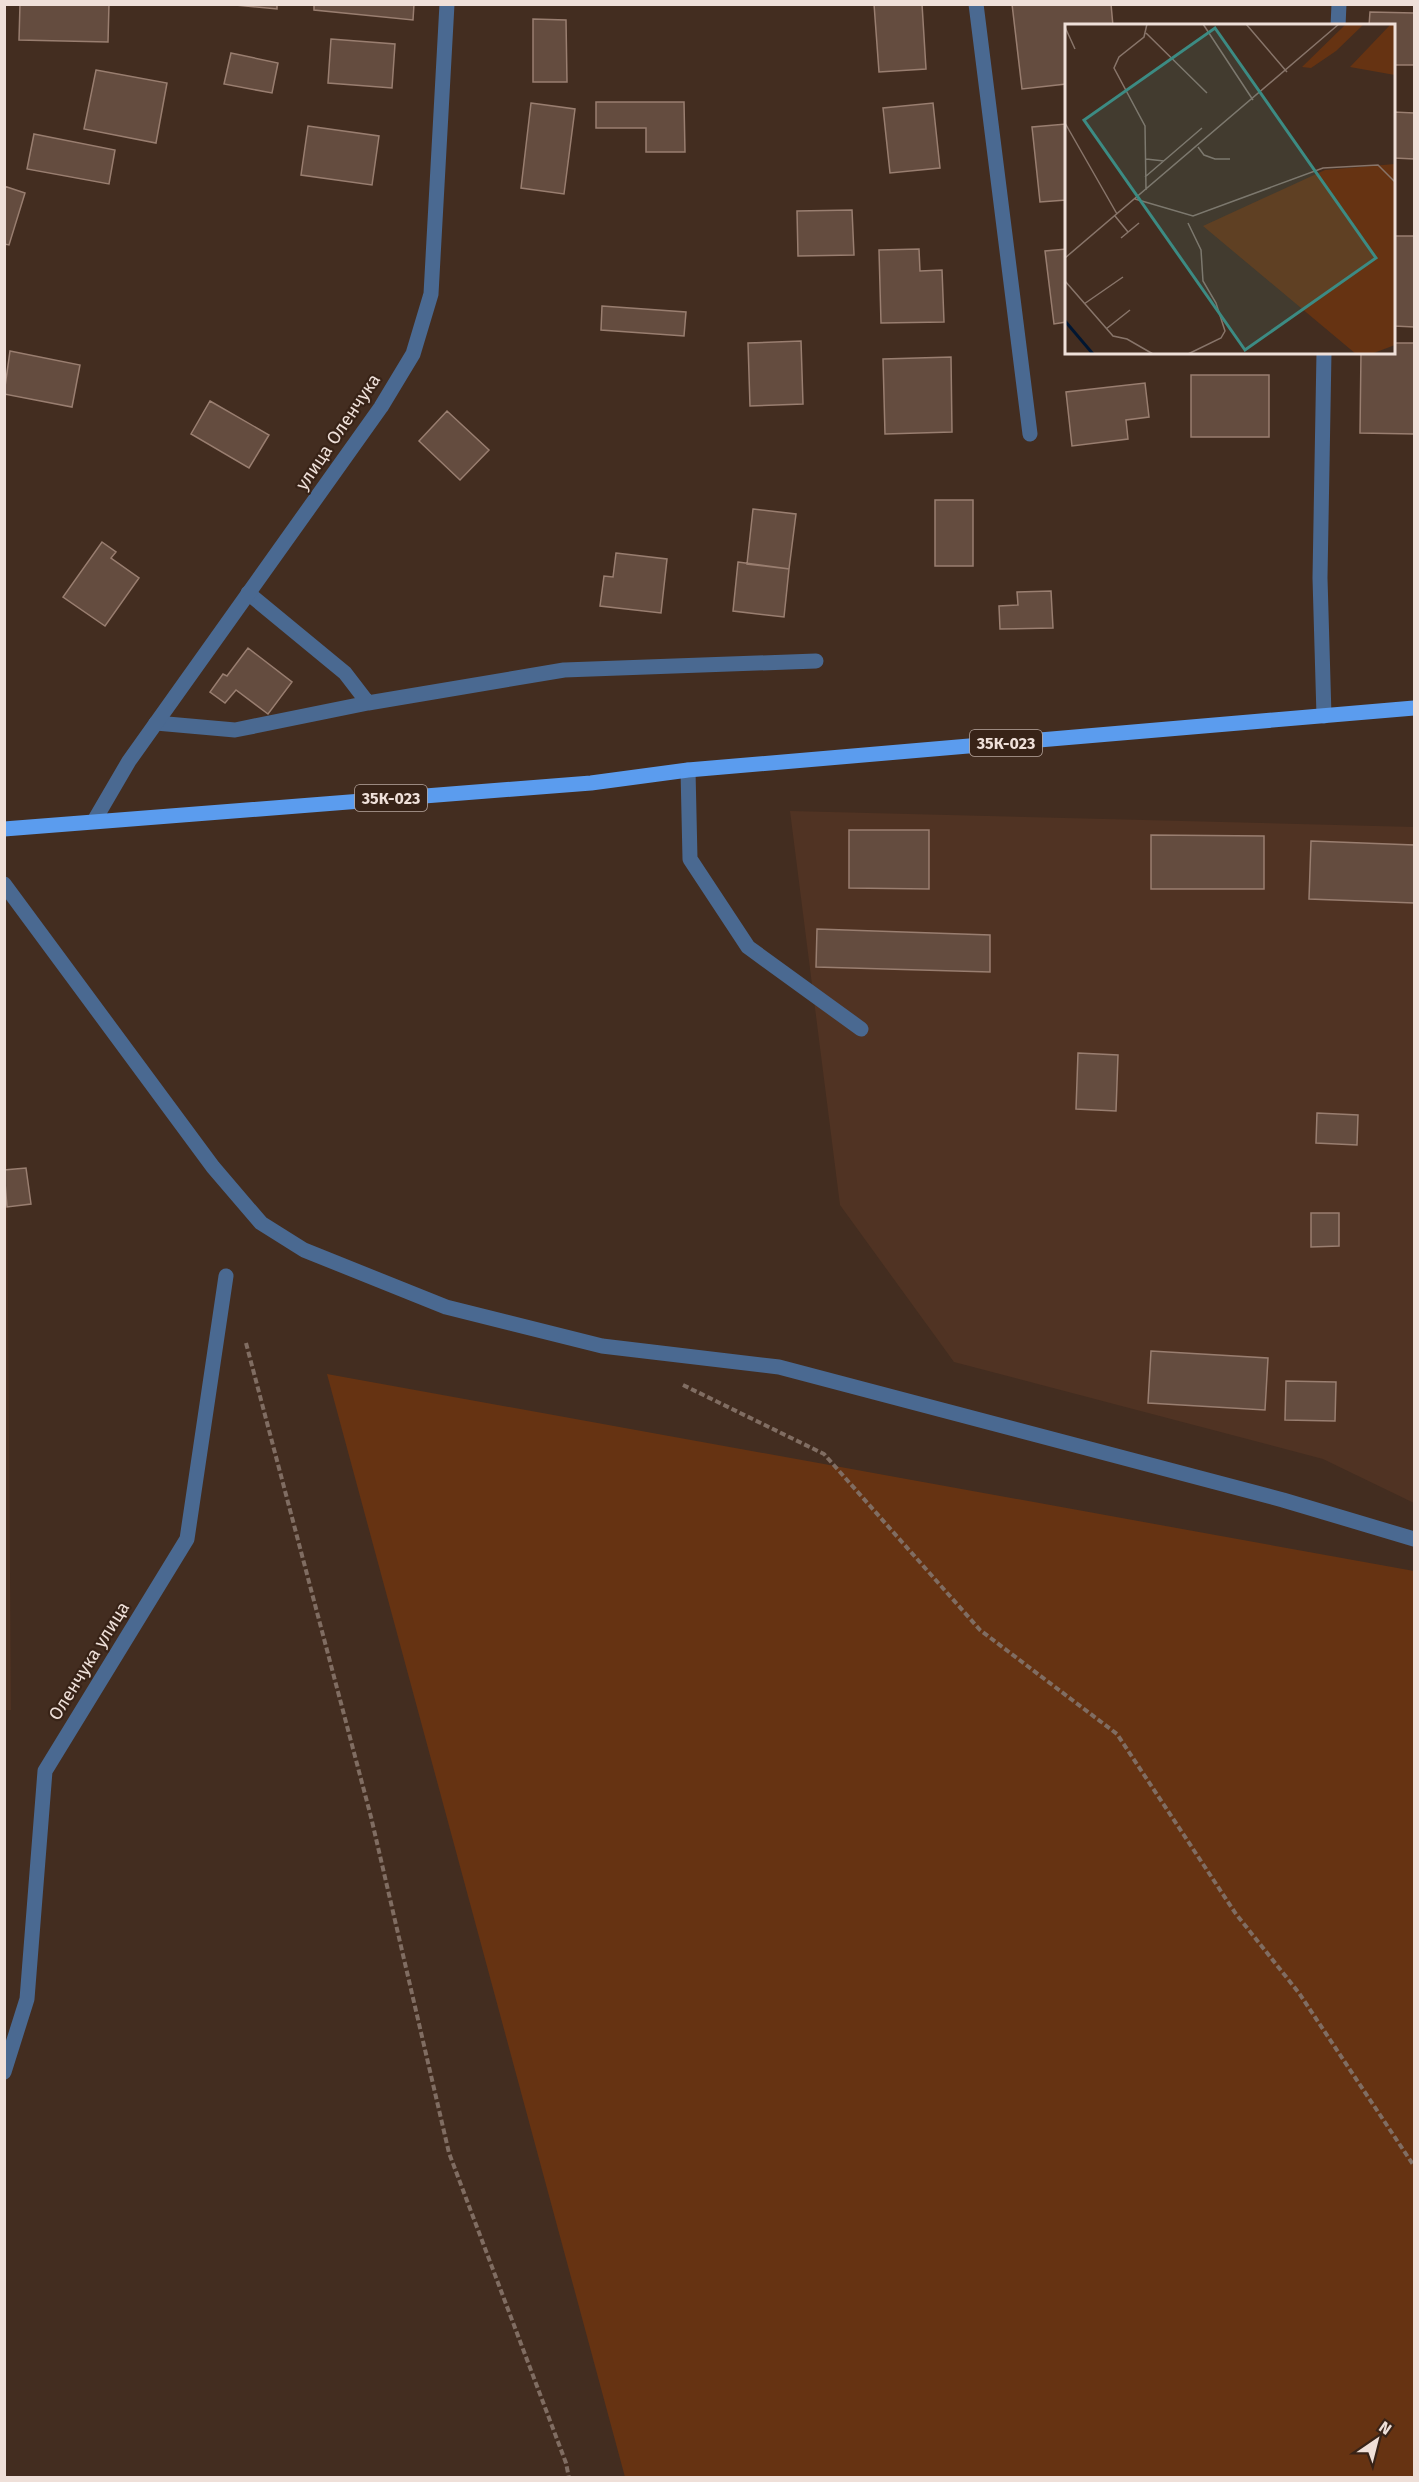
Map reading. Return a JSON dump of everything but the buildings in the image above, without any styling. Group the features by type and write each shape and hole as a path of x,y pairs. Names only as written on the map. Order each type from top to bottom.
{"main road":[{"name":"35К-023","path":"4,829 591,783 688,770 1414,708"}],"street":[{"name":"улица Оленчука","path":"94,821 129,760 381,407 413,354 431,294 447,4"},
{"path":"976,4 1030,434"},
{"path":"1338,24 1339,4"},
{"path":"1324,354 1320,578 1324,716"},
{"path":"248,593 345,673 368,703"},
{"path":"156,723 235,730 368,703 564,670 816,661"},
{"path":"688,770 690,860 748,947 861,1029"},
{"path":"4,884 213,1167 261,1224 304,1250 447,1307 602,1346 779,1367 1283,1500 1414,1539"},
{"name":"Оленчука улица","path":"4,2072 27,1999 45,1771 188,1539 226,1276"}],"path":[{"path":"243,1332 371,1817 449,2152 566,2463 569,2478"},
{"path":"676,1382 824,1454 980,1630 1117,1734 1236,1914 1299,1993 1414,2166"}],"shaded area":[{"path":"790,811 1414,827 1414,1503 1323,1459 954,1362 840,1205"},
{"path":"4,1020 6,1020 11,1710 5,1710"},
{"path":"327,1374 1414,1571 1414,2477 625,2477"}]}
